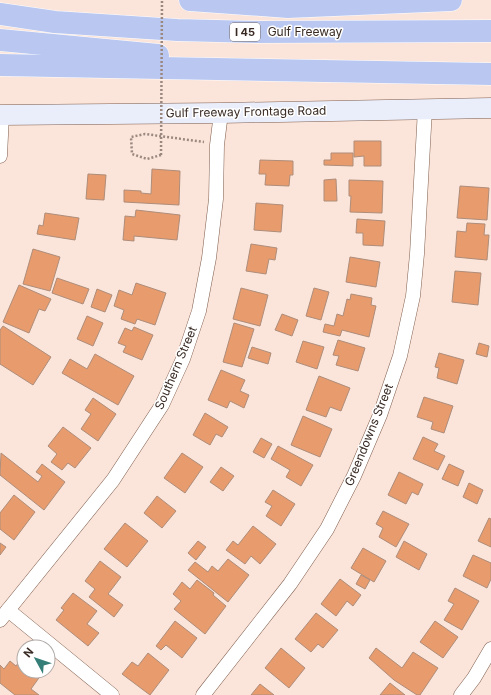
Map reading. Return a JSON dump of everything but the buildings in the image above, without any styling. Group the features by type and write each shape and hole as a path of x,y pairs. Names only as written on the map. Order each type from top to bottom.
{"highway":[{"path":"190,0 288,7 451,0"},
{"name":"Gulf Freeway","path":"0,14 56,22 177,30 258,32 491,31"},
{"path":"0,40 333,71"},
{"path":"0,66 491,74"}],"main road":[{"name":"Gulf Freeway Frontage Road","path":"1,115 491,108"}],"street":[{"name":"Greendowns Street","path":"202,695 290,584 327,529 354,476 380,415 400,356 413,296 424,109"},
{"name":"Southern Street","path":"4,615 113,480 158,411 171,385 200,311 209,258 216,199 217,145 221,113"},
{"path":"0,156 1,115"},
{"path":"4,615 112,695"},
{"path":"461,695 474,678 491,649"}],"path":[{"path":"162,0 161,155 148,159 132,154 131,137 146,134 192,140 217,145"}]}
